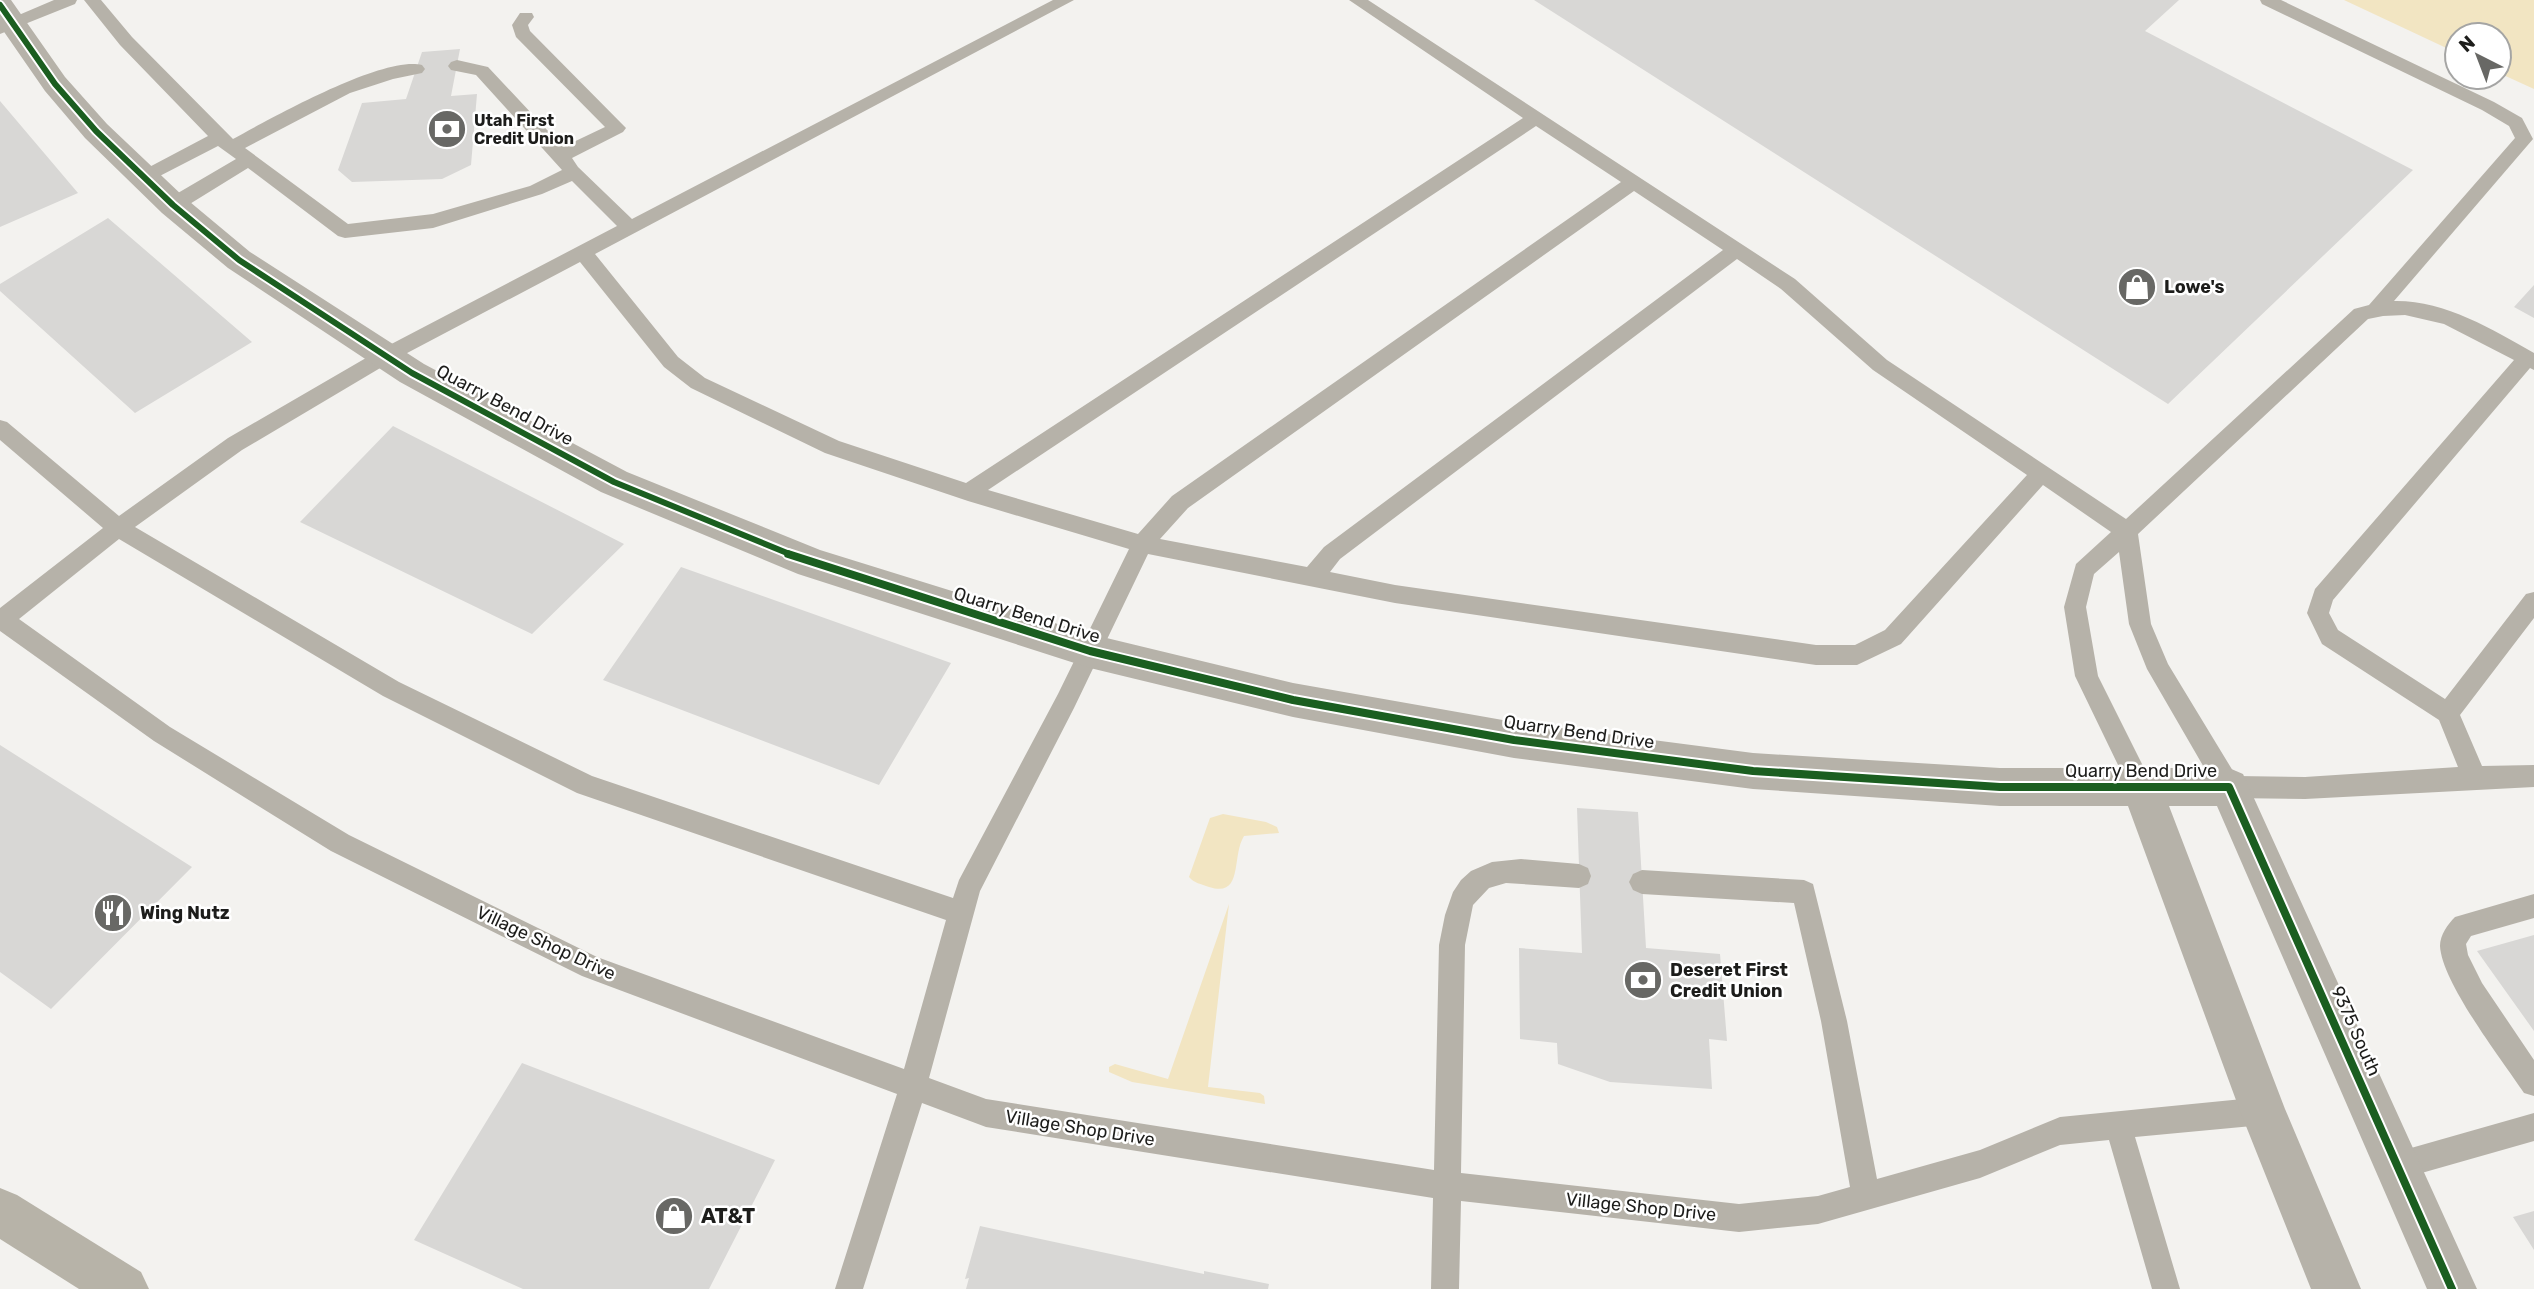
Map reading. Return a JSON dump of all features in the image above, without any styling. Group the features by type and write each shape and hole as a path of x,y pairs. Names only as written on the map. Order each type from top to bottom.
{"main road":[{"path":"0,1212 124,1289"}],"street":[{"name":"Quarry Bend Drive","path":"4,19 96,131 173,205 239,260 438,388 614,482 811,563 1090,651 1306,702 1514,740 1754,771 2000,787 2230,787"},
{"name":"9375 South","path":"2230,787 2452,1289"},
{"path":"2143,788 2263,1111 2336,1289"}],"lane":[{"path":"4,19 69,0"},
{"path":"92,0 126,41 226,142 345,232 433,221 536,190 574,172"},
{"path":"1,619 118,528 235,444 385,356 1066,0"},
{"path":"1357,0 1804,295 1880,365 2127,531 2140,624 2158,669 2230,787 2284,790 2474,776 2534,776"},
{"path":"2268,0 2488,106 2516,122 2524,139 2377,308"},
{"path":"526,17 520,25 522,33 617,128 561,156"},
{"path":"457,66 482,71 629,228"},
{"path":"144,177 357,84 386,73 416,69"},
{"path":"968,492 1535,118"},
{"path":"173,205 248,160"},
{"path":"849,1289 913,1087 968,888 1142,544 1180,502 1634,182"},
{"path":"1312,578 1332,553 1736,250"},
{"path":"582,251 671,362 698,383 832,447 968,492 1142,544 1395,594 1816,655 1857,655 1893,637 2041,473"},
{"path":"2143,788 2087,676 2075,607 2084,570 2286,389 2361,314 2377,308 2419,310 2443,318 2531,360 2323,596 2318,612 2330,637 2448,713 2474,776"},
{"path":"0,428 118,528 391,688 586,785 960,913"},
{"path":"2448,713 2534,601"},
{"name":"Village Shop Drive","path":"1,619 162,734 340,843 591,967 986,1113 1448,1186 1739,1218 1818,1210 1980,1164 2060,1131 2263,1111"},
{"path":"1446,1289 1452,945 1459,911 1469,889 1484,876 1508,872 1579,876"},
{"path":"1642,882 1804,892 1834,1021 1866,1196"},
{"path":"2534,906 2464,926 2456,932 2452,946 2459,968 2534,1083"},
{"path":"2118,1125 2165,1289"},
{"path":"2398,1166 2534,1127"}],"shaded area":[{"path":"2344,0 2534,0 2534,89 2513,79 2513,21 2443,21 2443,46"},
{"path":"1223,814 1266,822 1277,827 1279,833 1244,836 1232,881 1227,887 1220,889 1198,883 1189,877 1210,818"},
{"path":"1229,904 1208,1087 1260,1093 1264,1096 1265,1104 1132,1082 1109,1072 1109,1067 1115,1064 1168,1079"}],"building":[{"name":"Lowe's","path":"1534,0 2179,0 2145,31 2413,170 2168,404"},
{"path":"460,49 451,96 477,94 471,165 442,179 352,182 338,170 362,103 406,99 422,52"},
{"path":"0,101 78,193 0,227"},
{"path":"108,218 252,342 135,413 0,291 0,284"},
{"path":"2534,285 2534,318 2514,307"},
{"path":"393,426 624,544 532,634 300,522"},
{"path":"681,567 951,663 879,785 603,680"},
{"path":"0,745 192,867 51,1009 0,972"},
{"path":"1577,808 1638,812 1646,948 1720,954 1727,1041 1709,1039 1712,1089 1610,1082 1558,1064 1557,1043 1520,1039 1519,948 1582,953"},
{"path":"2534,935 2534,1031 2477,951"},
{"path":"522,1063 775,1160 709,1289 523,1289 414,1240"},
{"path":"2534,1211 2534,1250 2513,1217"},
{"path":"980,1226 1204,1274 1204,1271 1269,1284 1268,1289 966,1289 969,1278 965,1279"}],"cycle path":[{"path":"0,5 55,84 96,131 173,205 239,260 412,373 614,482 811,563 1090,651 1293,700 1514,740 1753,771 2000,787 2229,787 2452,1289"}],"place":[{"name":"Utah First Credit Union","path":"447,129"},
{"name":"Lowe's","path":"2137,287"},
{"name":"Wing Nutz","path":"113,913"},
{"name":"Deseret First Credit Union","path":"1643,980"},
{"name":"AT&T","path":"674,1216"}]}
